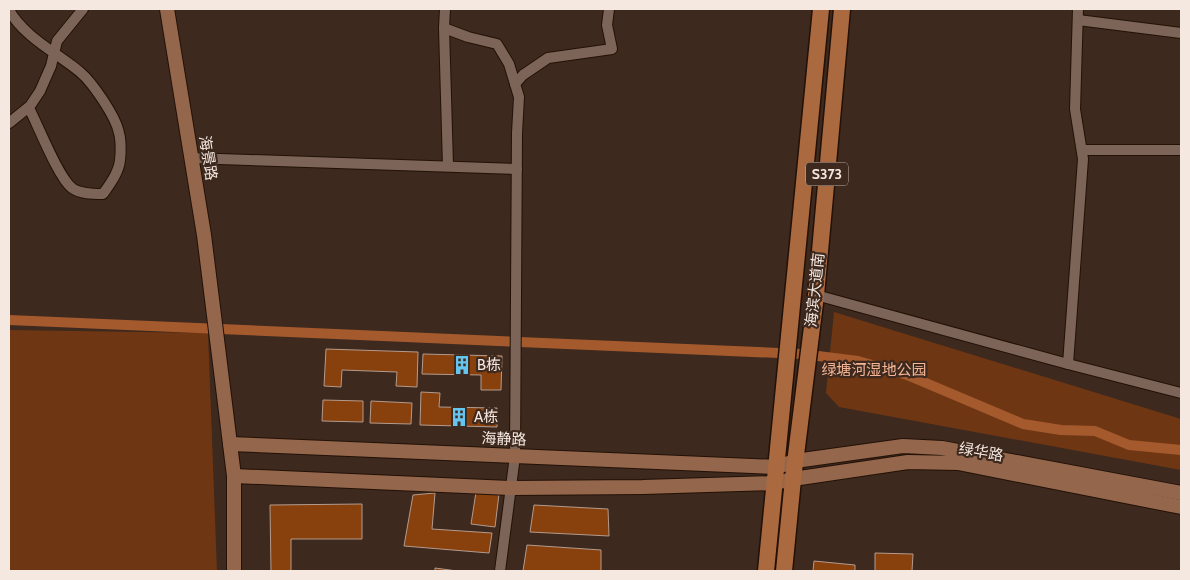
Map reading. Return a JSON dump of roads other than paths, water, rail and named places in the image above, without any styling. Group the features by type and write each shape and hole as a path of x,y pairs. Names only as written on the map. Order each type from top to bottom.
{"main road":[{"name":"海滨大道南","path":"766,571 821,9"},
{"name":"海滨大道南","path":"784,571 795,461 816,295 842,9"}],"street":[{"path":"9,123 29,108 40,91 51,66 57,41 83,9"},
{"name":"海景路","path":"167,9 214,313 234,476 234,571"},
{"path":"446,9 444,28 448,166"},
{"path":"515,84 523,75 548,58 612,48 607,25 609,9"},
{"path":"1068,364 1084,159 1075,109 1078,9"},
{"path":"9,10 15,20 41,44 83,74 104,100 120,133 120,160 111,183 103,194 88,194 72,188 62,174 29,108"},
{"path":"1078,20 1181,33"},
{"path":"444,28 468,37 498,44 509,64 519,96 515,456 500,571"},
{"path":"1082,150 1181,150"},
{"path":"191,158 517,168"},
{"path":"816,295 1181,393"},
{"name":"海静路","path":"230,444 515,456 776,475"},
{"name":"绿华路","path":"776,475 795,461 903,446 942,448 1181,493"},
{"name":"绿华路","path":"776,475 793,479 908,462 958,463 1181,507"},
{"path":"234,476 511,488 643,487 776,475"}],"waterway":[{"path":"9,320 802,354 858,361 907,375 1023,424 1061,430 1095,431 1129,445 1181,450"}],"place":[{"name":"B栋","path":"462,365"},
{"name":"A栋","path":"459,417"}],"park label":[{"name":"绿塘河湿地公园","path":"874,370"}]}
